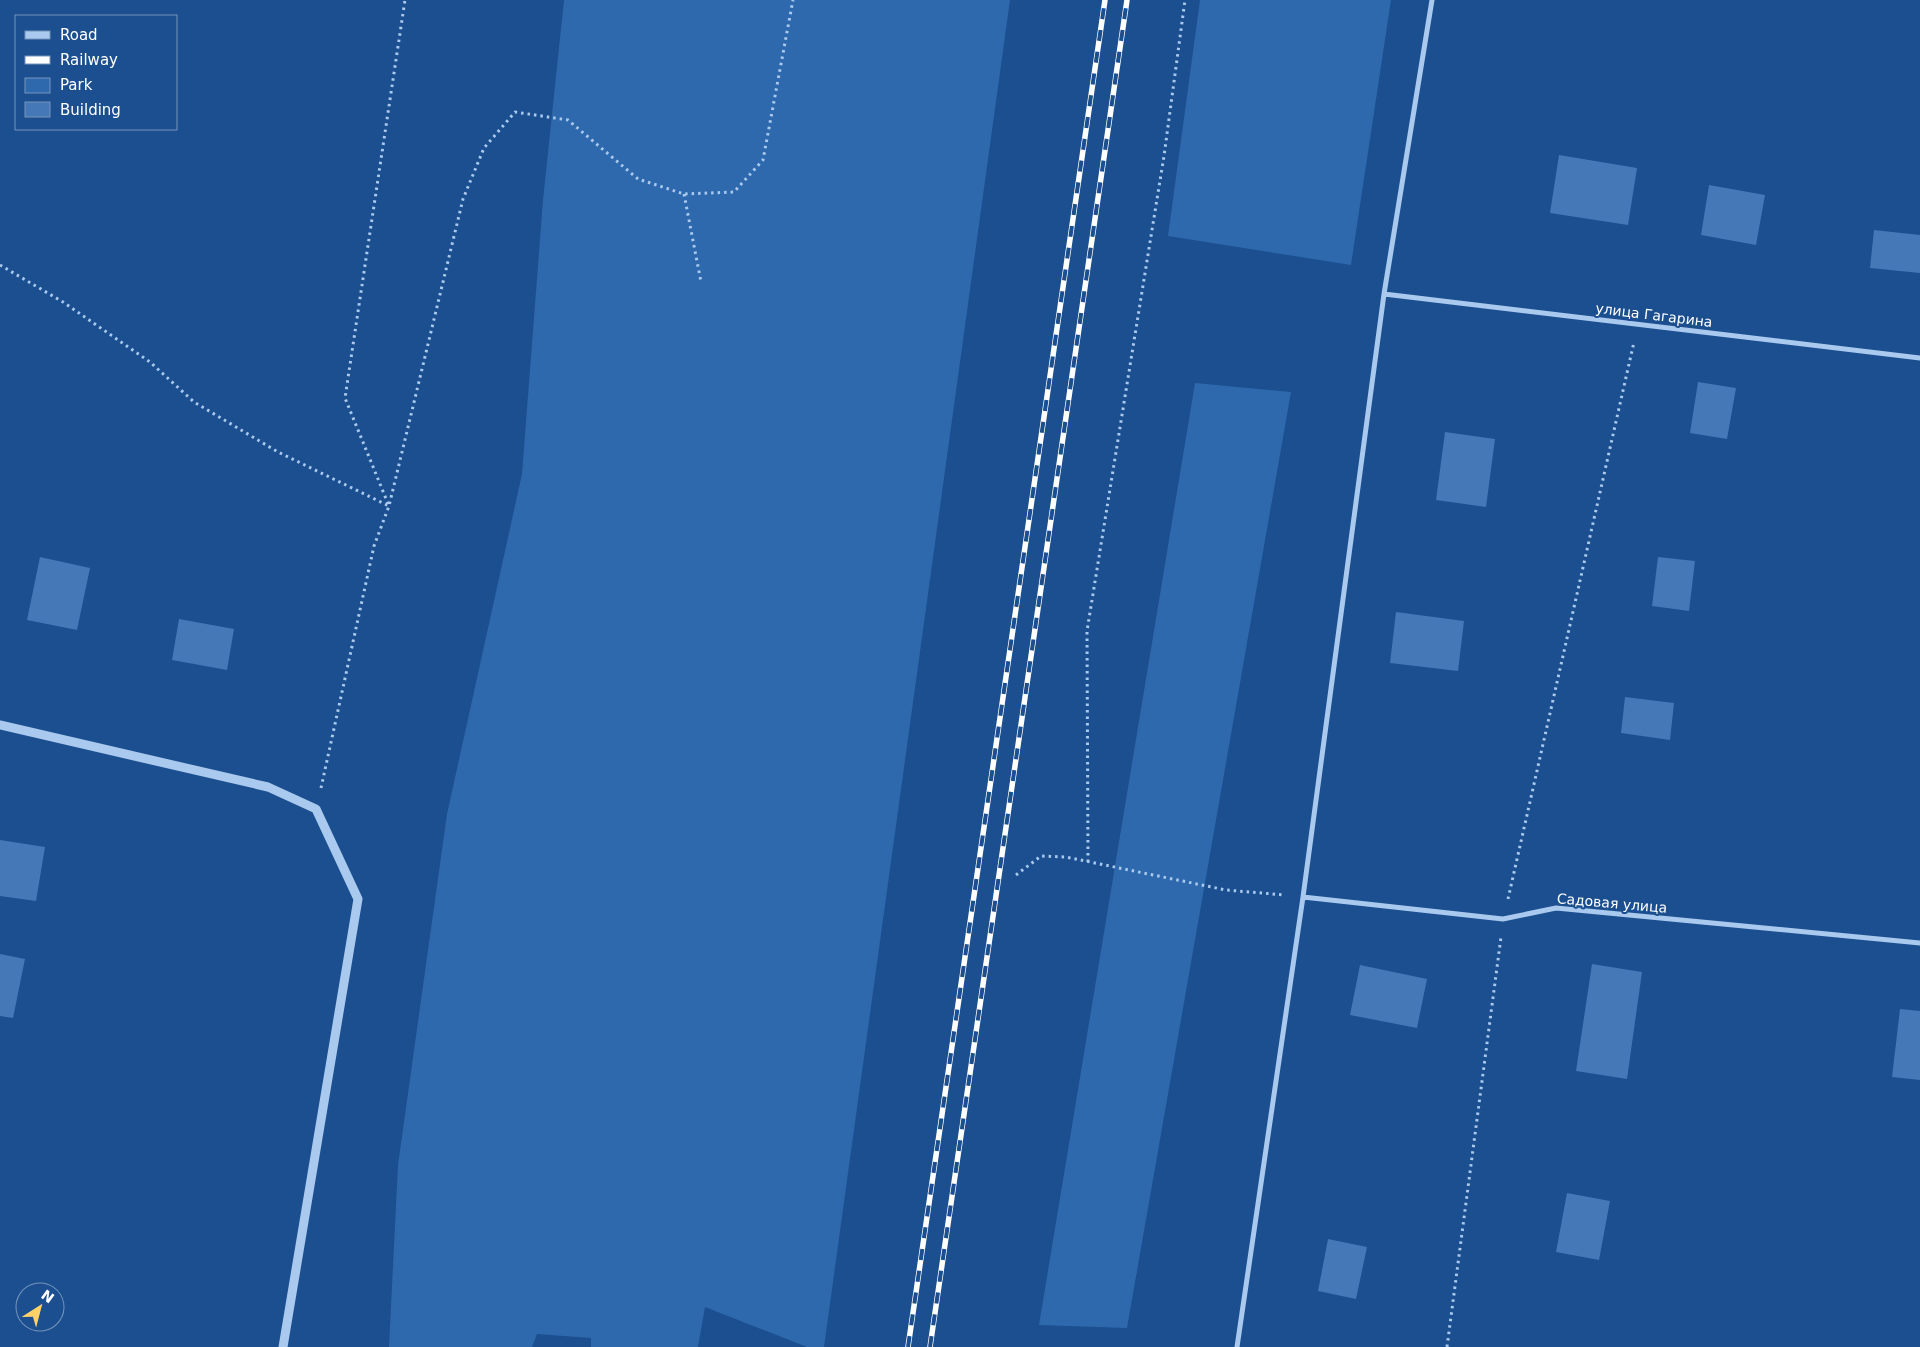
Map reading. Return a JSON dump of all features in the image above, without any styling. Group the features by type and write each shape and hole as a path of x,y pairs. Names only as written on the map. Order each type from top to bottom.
{"street":[{"path":"1237,1347 1303,897 1384,294 1432,0"},
{"name":"улица Гагарина","path":"1384,294 1920,358"},
{"path":"0,726 268,787 316,809 358,899 282,1347"},
{"name":"Садовая улица","path":"1303,897 1503,919 1556,908 1920,943"}],"path":[{"path":"389,506 345,398 405,0"},
{"path":"316,809 374,546 389,506 464,199 484,148 515,112 568,120 638,179 684,194 734,192 764,160 793,0"},
{"path":"1088,862 1086,631 1164,156 1185,0"},
{"path":"684,194 701,282"},
{"path":"0,265 64,302 150,362 194,402 278,452 389,506"},
{"path":"1446,1347 1503,919 1638,325"},
{"path":"1016,876 1040,856 1066,857 1226,890 1303,897"}],"green space":[{"path":"564,0 1010,0 824,1347 807,1347 705,1307 698,1347 591,1347 591,1338 537,1334 532,1347 389,1347 398,1165 447,814 522,474 543,200"},
{"path":"1200,0 1391,0 1351,265 1168,236"},
{"path":"1195,383 1291,392 1127,1328 1039,1325"}],"building":[{"path":"1559,155 1637,168 1628,225 1550,213"},
{"path":"1709,185 1765,195 1756,245 1701,235"},
{"path":"1874,230 1920,235 1920,273 1870,268"},
{"path":"1698,382 1736,388 1727,439 1690,433"},
{"path":"1445,432 1495,439 1486,507 1436,500"},
{"path":"40,557 90,568 77,630 27,620"},
{"path":"1658,557 1695,561 1689,611 1652,606"},
{"path":"1396,612 1464,621 1458,671 1390,663"},
{"path":"179,619 234,629 227,670 172,660"},
{"path":"1625,697 1674,703 1670,740 1621,733"},
{"path":"0,840 45,847 36,901 0,896"},
{"path":"0,954 25,959 13,1018 0,1016"},
{"path":"1592,964 1642,972 1627,1079 1576,1071"},
{"path":"1360,965 1427,979 1417,1028 1350,1015"},
{"path":"1900,1009 1920,1011 1920,1080 1892,1077"},
{"path":"1567,1193 1610,1201 1599,1260 1556,1252"},
{"path":"1328,1239 1367,1247 1356,1299 1318,1291"}],"railway":[{"path":"908,1347 1105,0"},
{"path":"930,1347 1127,0"}]}
